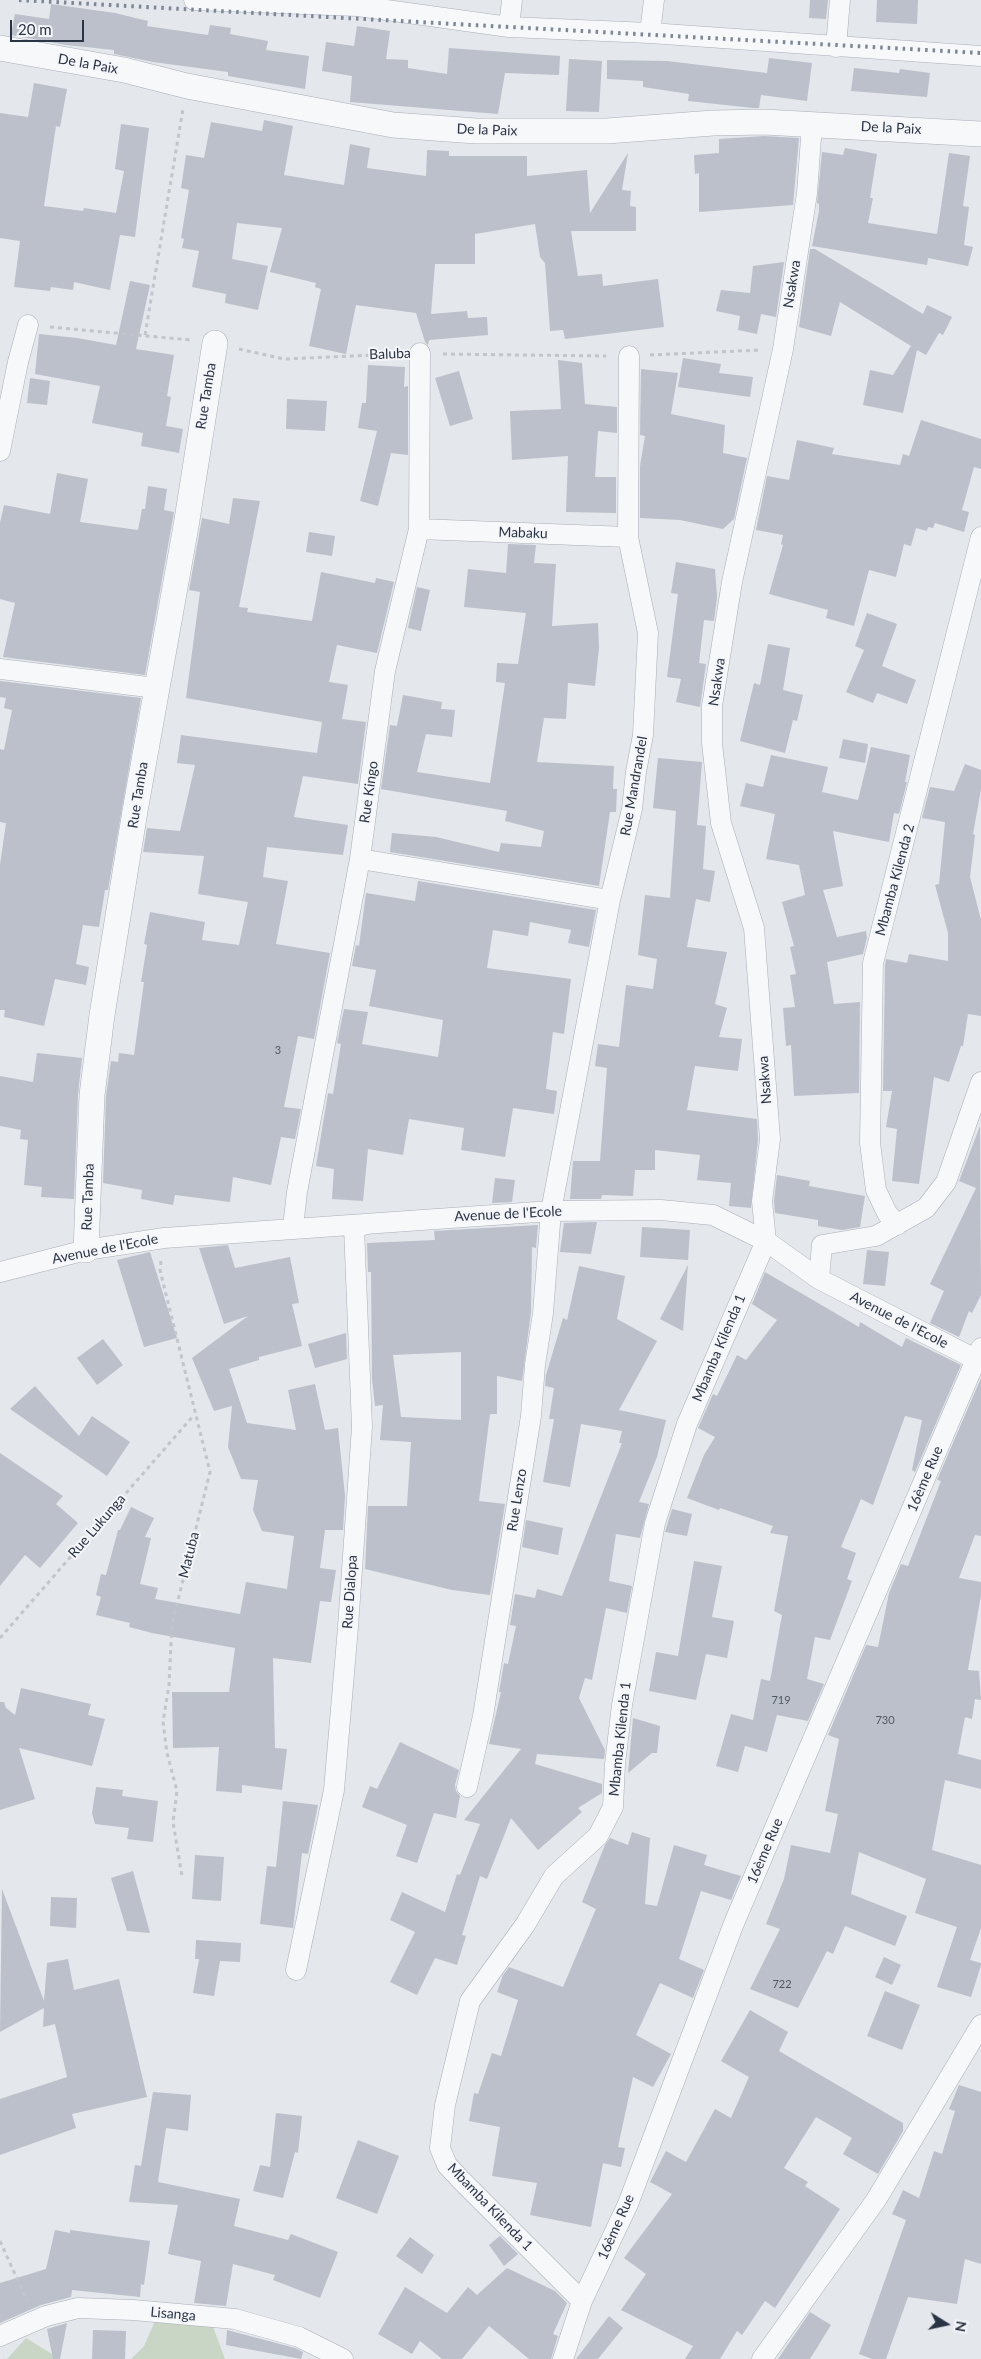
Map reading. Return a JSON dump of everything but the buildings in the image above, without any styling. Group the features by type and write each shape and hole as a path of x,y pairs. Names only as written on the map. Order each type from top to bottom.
{"street":[{"path":"194,0 358,3 509,27 650,33 981,56"},
{"path":"509,27 512,0"},
{"path":"650,33 654,0"},
{"path":"836,47 840,0"},
{"name":"De la Paix","path":"0,48 124,70 187,86 393,125 476,131 607,131 713,122 812,124 981,134"},
{"name":"Nsakwa","path":"766,1241 762,1201 770,1139 754,928 721,823 712,734 712,706 732,582 782,349 807,193 812,124"},
{"path":"0,450 18,362 28,326"},
{"name":"Rue Tamba","path":"86,1250 92,1095 102,1015 156,688 186,526 214,343"},
{"name":"Rue Kingo","path":"293,1228 297,1192 360,859 385,671 419,529 420,353"},
{"name":"Rue Mandrandel","path":"551,1211 610,900 632,809 636,772 644,735 648,633 628,537 629,356"},
{"name":"Mabaku","path":"419,529 628,537"},
{"name":"Mbamba Kilenda 2","path":"897,1225 887,1213 876,1190 870,1143 874,963 981,537"},
{"path":"0,669 156,688"},
{"path":"360,859 610,900"},
{"path":"819,1279 822,1245 876,1236 926,1208 946,1182 981,1082"},
{"name":"Avenue de l'Ecole","path":"0,1272 86,1250 164,1238 551,1211 661,1210 712,1215 766,1241 819,1279 979,1357"},
{"name":"Rue Lenzo","path":"467,1787 483,1716 531,1416 535,1365 543,1313 551,1211"},
{"name":"Rue Dialopa","path":"296,1970 334,1790 362,1427 354,1227 370,1223"},
{"name":"Mbamba Kilenda 1","path":"582,2301 447,2165 440,2148 445,2105 470,2001 525,1925 554,1876 598,1836 613,1807 615,1764 622,1705 654,1523 687,1424 766,1241"},
{"name":"16ème Rue","path":"563,2359 582,2301 628,2204 734,1923 979,1357"},
{"path":"762,2359 876,2200 981,2024"},
{"name":"Lisanga","path":"0,2336 35,2320 78,2308 132,2310 235,2319 299,2337 343,2359"}],"path":[{"path":"144,335 187,86"},
{"name":"Baluba","path":"28,326 144,335 214,343 284,358 420,353 629,356 782,349"},
{"name":"Matuba","path":"164,1238 160,1270 194,1414 210,1472 172,1624 169,1684 163,1722 167,1754 176,1792 173,1822 182,1876"},
{"name":"Rue Lukunga","path":"0,1638 194,1414"},
{"path":"0,2240 8,2254 35,2320"}],"green space":[{"path":"159,2312 213,2327 225,2359 131,2359 144,2346"},
{"path":"26,2338 60,2359 7,2359"}],"railway":[{"path":"19,0 981,53"}]}
